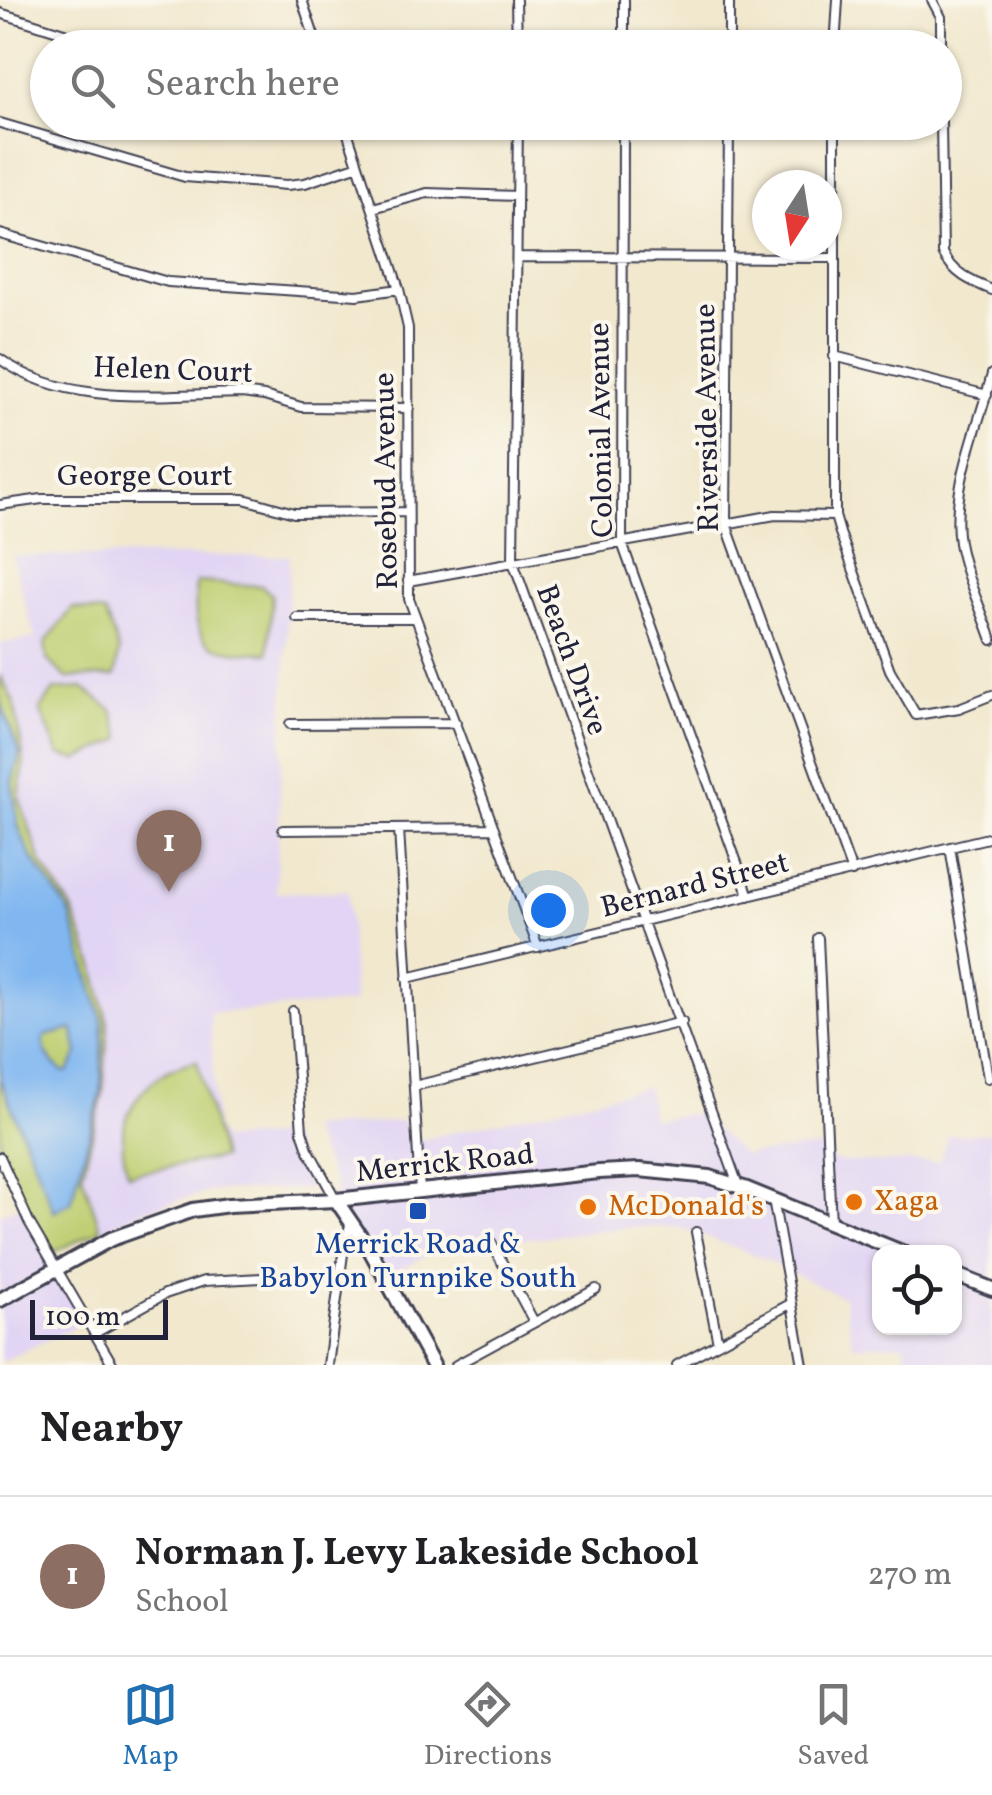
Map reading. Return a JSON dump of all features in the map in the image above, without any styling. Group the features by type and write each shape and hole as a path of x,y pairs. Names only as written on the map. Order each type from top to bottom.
{"main road":[{"name":"Merrick Road","path":"0,1300 132,1230 193,1210 639,1170 684,1173 738,1186 884,1245"},
{"path":"336,1200 370,1250 433,1365"},
{"path":"962,1277 992,1289"}],"street":[{"path":"302,0 312,30"},
{"path":"516,0 517,30"},
{"path":"624,0 624,30"},
{"path":"729,0 729,30"},
{"path":"836,30 838,0"},
{"path":"932,0 941,17 941,30"},
{"path":"0,13 54,30"},
{"path":"0,123 30,132"},
{"path":"58,140 185,177 305,183 356,166"},
{"name":"Rosebud Avenue","path":"349,140 399,289 408,328 409,599 538,947"},
{"name":"Beach Drive","path":"518,140 513,562 738,1186"},
{"name":"Colonial Avenue","path":"624,140 622,543 750,896"},
{"name":"Riverside Avenue","path":"729,140 726,524 852,872"},
{"path":"835,140 835,170"},
{"path":"941,140 942,253 962,277 992,290"},
{"path":"373,208 427,194 517,196"},
{"path":"0,234 168,282 357,295 399,289"},
{"path":"517,257 752,258"},
{"path":"834,260 835,516 890,670 916,715 959,708 992,695"},
{"path":"834,356 987,395"},
{"name":"Helen Court","path":"0,359 26,375 100,394 242,393 301,408 408,408"},
{"path":"992,374 958,504 964,561 992,640"},
{"name":"George Court","path":"0,505 42,500 244,500 294,513 408,512"},
{"path":"408,582 789,514 835,516"},
{"path":"297,618 416,618"},
{"path":"290,724 456,723"},
{"path":"283,830 494,828"},
{"path":"399,829 420,1192"},
{"name":"Bernard Street","path":"408,978 992,837"},
{"path":"950,847 988,1078"},
{"path":"818,938 831,1224"},
{"path":"293,1011 302,1131 336,1200"},
{"path":"414,1086 682,1022"},
{"path":"0,1159 30,1222 113,1365"},
{"path":"773,1200 803,1365"},
{"path":"328,1365 350,1225"},
{"path":"696,1232 718,1343"},
{"path":"491,1242 534,1322"},
{"path":"96,1332 166,1294 204,1281 341,1274"},
{"path":"456,1365 596,1289"},
{"path":"677,1365 792,1303"}],"shaded area":[{"path":"12,556 290,556 276,893 348,891 354,1003 210,1013 216,1128 222,1140 288,1136 310,1189 212,1191 141,1211 101,1230 82,1175 103,1094 72,909 41,862 18,798 24,761 14,703 0,675 0,644 35,638"},
{"path":"647,1087 653,1119 698,1113 743,1155 818,1147 837,1162 939,1162 948,1135 992,1133 992,1365 906,1365 905,1344 853,1345 844,1298 760,1257 679,1227 631,1227 441,1248 378,1280 333,1212 335,1185 309,1128 404,1121 408,1143"},
{"path":"22,1205 85,1322 0,1362 0,1214"}],"green space":[{"path":"196,582 262,586 272,595 268,653 230,651 207,642 197,621"},
{"path":"73,608 105,613 119,651 115,676 67,678 47,660 45,643"},
{"path":"0,675 14,703 24,761 19,798 41,862 72,909 94,966 108,1024 103,1094 82,1175 101,1230 50,1254 0,1154"},
{"path":"83,688 112,710 122,739 77,760 59,755 40,710 54,690"},
{"path":"197,1061 222,1158 128,1174 123,1140 131,1108 158,1077"}],"water":[{"path":"0,701 20,754 12,782 18,825 30,855 69,911 103,1023 101,1094 71,1202 54,1211 0,1079","holes":["73,1029 78,1053 69,1071 64,1072 46,1052 45,1036"]}],"place":[{"name":"Norman J. Levy Lakeside School","path":"169,892"},
{"name":"Xaga","path":"854,1202"},
{"name":"McDonald's","path":"588,1207"},
{"name":"Merrick Road & Babylon Turnpike South","path":"418,1211"}]}
